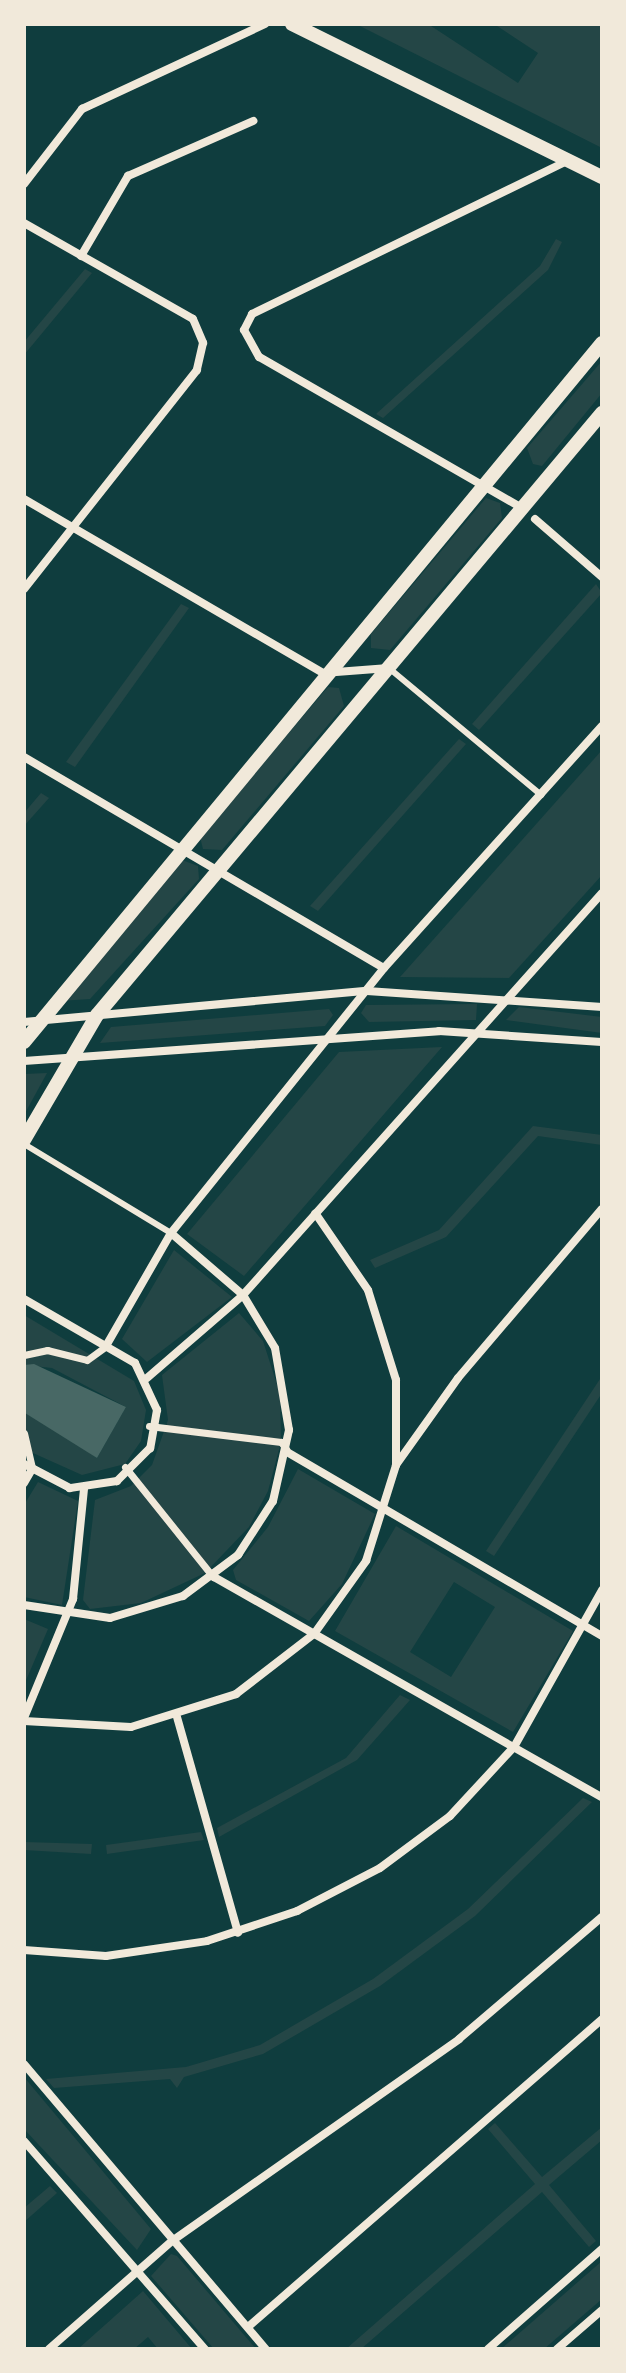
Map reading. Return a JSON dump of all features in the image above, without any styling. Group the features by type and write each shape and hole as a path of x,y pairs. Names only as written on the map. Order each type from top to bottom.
{"street":[{"path":"24,184 82,109 265,24"},
{"path":"292,24 565,162 602,177"},
{"path":"81,256 128,176 253,121"},
{"path":"522,508 259,357 245,339 252,314 565,162"},
{"path":"24,223 193,319 203,343 197,370 68,525 24,589"},
{"path":"24,1042 30,1021 602,343"},
{"path":"24,1142 97,1015 602,413"},
{"path":"24,499 323,673 389,668"},
{"path":"535,519 602,577"},
{"path":"24,1355 47,1350 87,1360 106,1346 171,1233 384,968 602,726"},
{"path":"24,757 384,968"},
{"path":"147,1378 243,1295 602,893"},
{"path":"30,1021 367,991 510,997 602,1007"},
{"path":"24,1061 333,1035 479,1030 602,1042"},
{"path":"396,1465 458,1378 602,1209"},
{"path":"84,1489 68,1616 24,1720 107,1729 177,1717 236,1694 314,1634 350,1588 386,1510 396,1465 396,1380 380,1319 358,1270 315,1213"},
{"path":"24,1605 68,1616 155,1608 214,1577 259,1527 287,1452 284,1376 243,1295 171,1233"},
{"path":"24,1299 106,1346 147,1378 153,1426 127,1470 84,1489 28,1467"},
{"path":"153,1426 281,1442 287,1452 602,1636"},
{"path":"24,1433 28,1467 24,1483"},
{"path":"127,1470 214,1577 602,1797"},
{"path":"24,1950 106,1956 238,1933 380,1868 450,1816 514,1747 602,1590"},
{"path":"177,1717 238,1933"},
{"path":"49,2349 172,2241 459,2039 602,1917"},
{"path":"248,2327 602,2019"},
{"path":"24,2064 266,2349"},
{"path":"24,2141 205,2349"},
{"path":"488,2349 602,2249"},
{"path":"557,2349 602,2310"}],"lane":[{"path":"389,668 541,795"},
{"path":"24,1142 171,1233"}],"shaded area":[{"path":"356,24 428,24 518,83 538,53 494,24 602,24 602,148"},
{"path":"556,239 562,242 548,270 383,418 376,414 540,266"},
{"path":"85,269 92,273 24,355 24,342"},
{"path":"602,361 602,393 542,466 533,464 527,448"},
{"path":"486,498 500,503 502,518 390,650 371,648 371,634"},
{"path":"596,584 602,593 479,730 472,724"},
{"path":"181,604 189,608 75,767 66,762"},
{"path":"328,687 339,688 344,706 222,850 203,849 200,837"},
{"path":"459,739 466,744 318,911 310,906"},
{"path":"602,750 602,875 509,978 400,977"},
{"path":"41,793 49,798 24,826 24,813"},
{"path":"182,860 198,866 199,879 90,999 60,1001"},
{"path":"477,1004 476,1020 369,1022 361,1013 366,1005"},
{"path":"519,1007 602,1017 602,1033 506,1020"},
{"path":"329,1009 333,1015 325,1026 100,1043 111,1027"},
{"path":"442,1047 244,1276 187,1234 339,1052"},
{"path":"47,1073 24,1115 24,1074"},
{"path":"533,1126 602,1135 602,1145 538,1136 446,1237 375,1268 370,1260 439,1230"},
{"path":"174,1250 232,1297 147,1362 122,1339"},
{"path":"239,1313 263,1341 280,1394 281,1442 268,1491 249,1527 205,1573 141,1603 90,1609 83,1600 95,1500 131,1486 152,1465 168,1420 162,1375"},
{"path":"24,1315 134,1381 146,1410 141,1441 125,1464 82,1475 24,1449 24,1405 97,1458 126,1407 52,1368 24,1365"},
{"path":"602,1376 602,1393 494,1556 486,1551"},
{"path":"298,1469 375,1514 342,1584 309,1621 236,1580 233,1570 268,1527"},
{"path":"38,1482 78,1501 62,1605 24,1597 24,1505"},
{"path":"396,1526 573,1631 513,1732 335,1631","holes":["454,1582 495,1607 451,1677 410,1652"]},
{"path":"24,1619 48,1629 24,1685"},
{"path":"400,1695 410,1700 357,1760 219,1837 217,1828 346,1758"},
{"path":"583,1798 592,1802 475,1916 380,1986 263,2054 184,2077 177,2088 170,2079 54,2088 46,2079 186,2067 260,2045 373,1979 468,1909"},
{"path":"201,1832 204,1840 107,1854 106,1845"},
{"path":"24,1842 92,1844 91,1854 24,1850"},
{"path":"24,2077 151,2229 137,2250 24,2129"},
{"path":"495,2123 542,2177 602,2127 602,2140 549,2185 596,2241 589,2247 542,2192 361,2349 346,2349 535,2184 488,2129"},
{"path":"50,2186 57,2193 24,2222 24,2208"},
{"path":"171,2254 177,2256 256,2349 214,2349 151,2276"},
{"path":"602,2261 602,2299 544,2349 501,2349"},
{"path":"143,2291 192,2349 158,2349 148,2337 134,2349 78,2349"}],"building":[{"path":"34,1364 126,1407 97,1458 25,1413 24,1365"}]}
